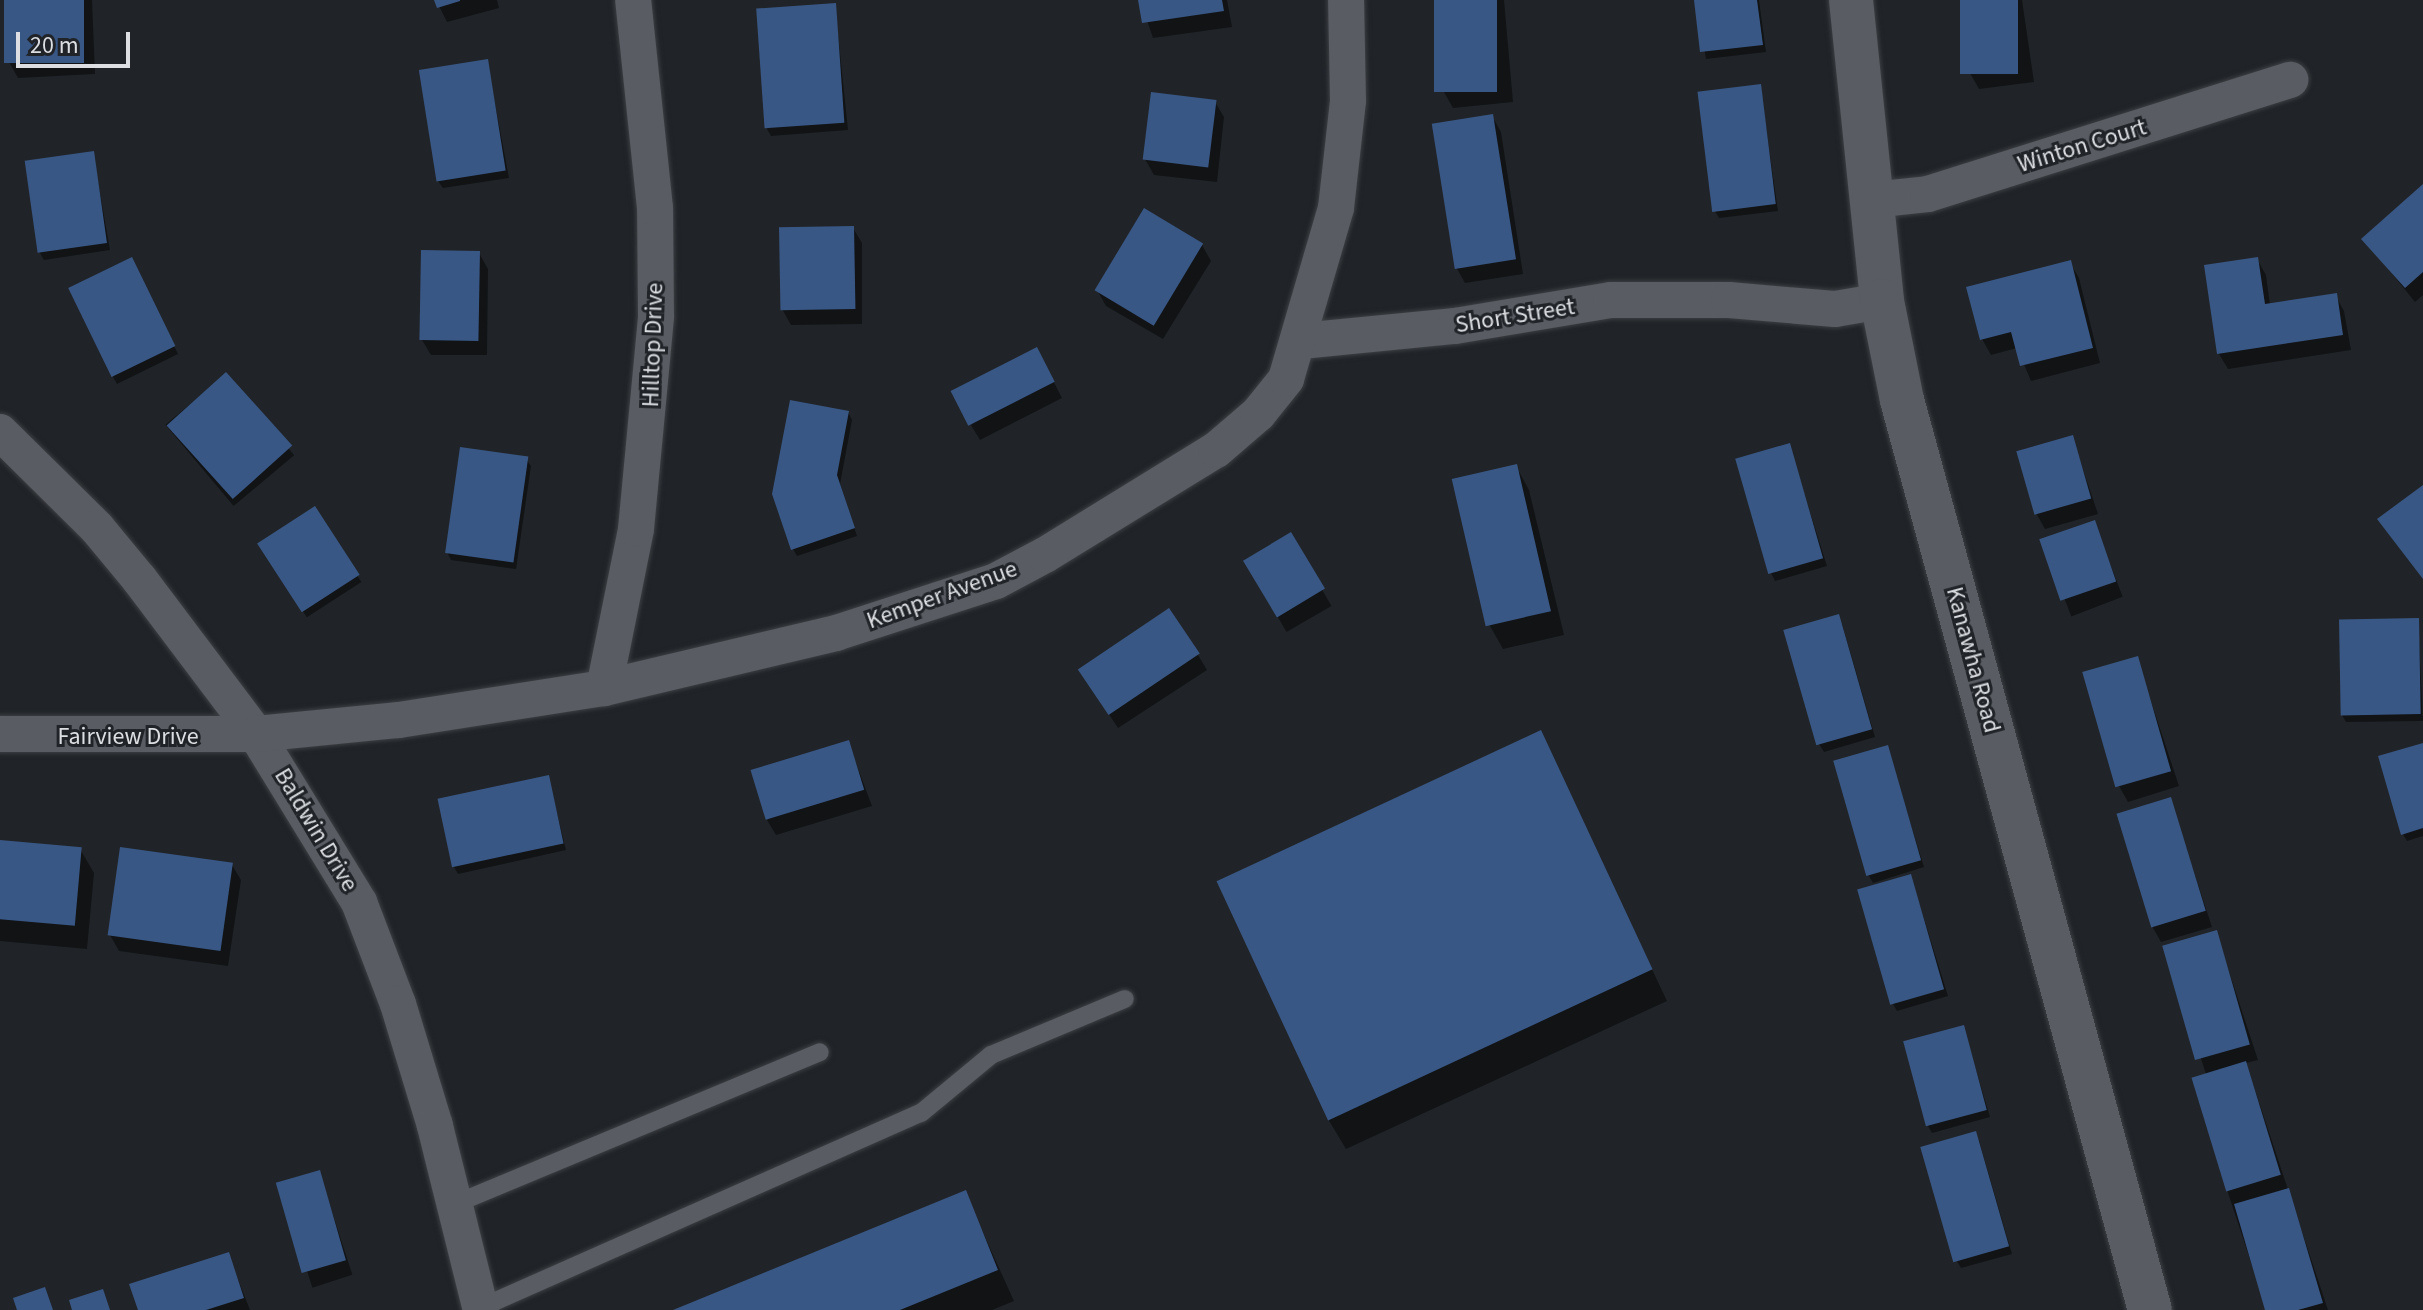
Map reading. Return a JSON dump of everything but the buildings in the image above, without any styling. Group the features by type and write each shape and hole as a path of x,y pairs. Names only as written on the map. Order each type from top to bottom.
{"street":[{"name":"Hilltop Drive","path":"604,688 636,529 650,422 656,316 655,208 633,0"},
{"name":"Kemper Avenue","path":"256,734 399,720 604,688 836,633 996,581 1216,450 1258,414 1286,379 1301,341 1324,259 1344,154 1346,0"},
{"name":"Kanawha Road","path":"1851,0 1882,301 1902,400 2150,1310"},
{"name":"Winton Court","path":"1872,200 1928,194 2290,80"},
{"name":"Short Street","path":"1301,341 1455,326 1611,300 1729,300 1835,309 1882,301"},
{"name":"Baldwin Drive","path":"0,432 97,528 256,734 359,902 398,1004 455,1204 479,1309"},
{"name":"Fairview Drive","path":"0,734 256,734"}],"lane":[{"path":"479,1309 921,1113 991,1055 1125,999"},
{"path":"455,1204 820,1052"}]}
